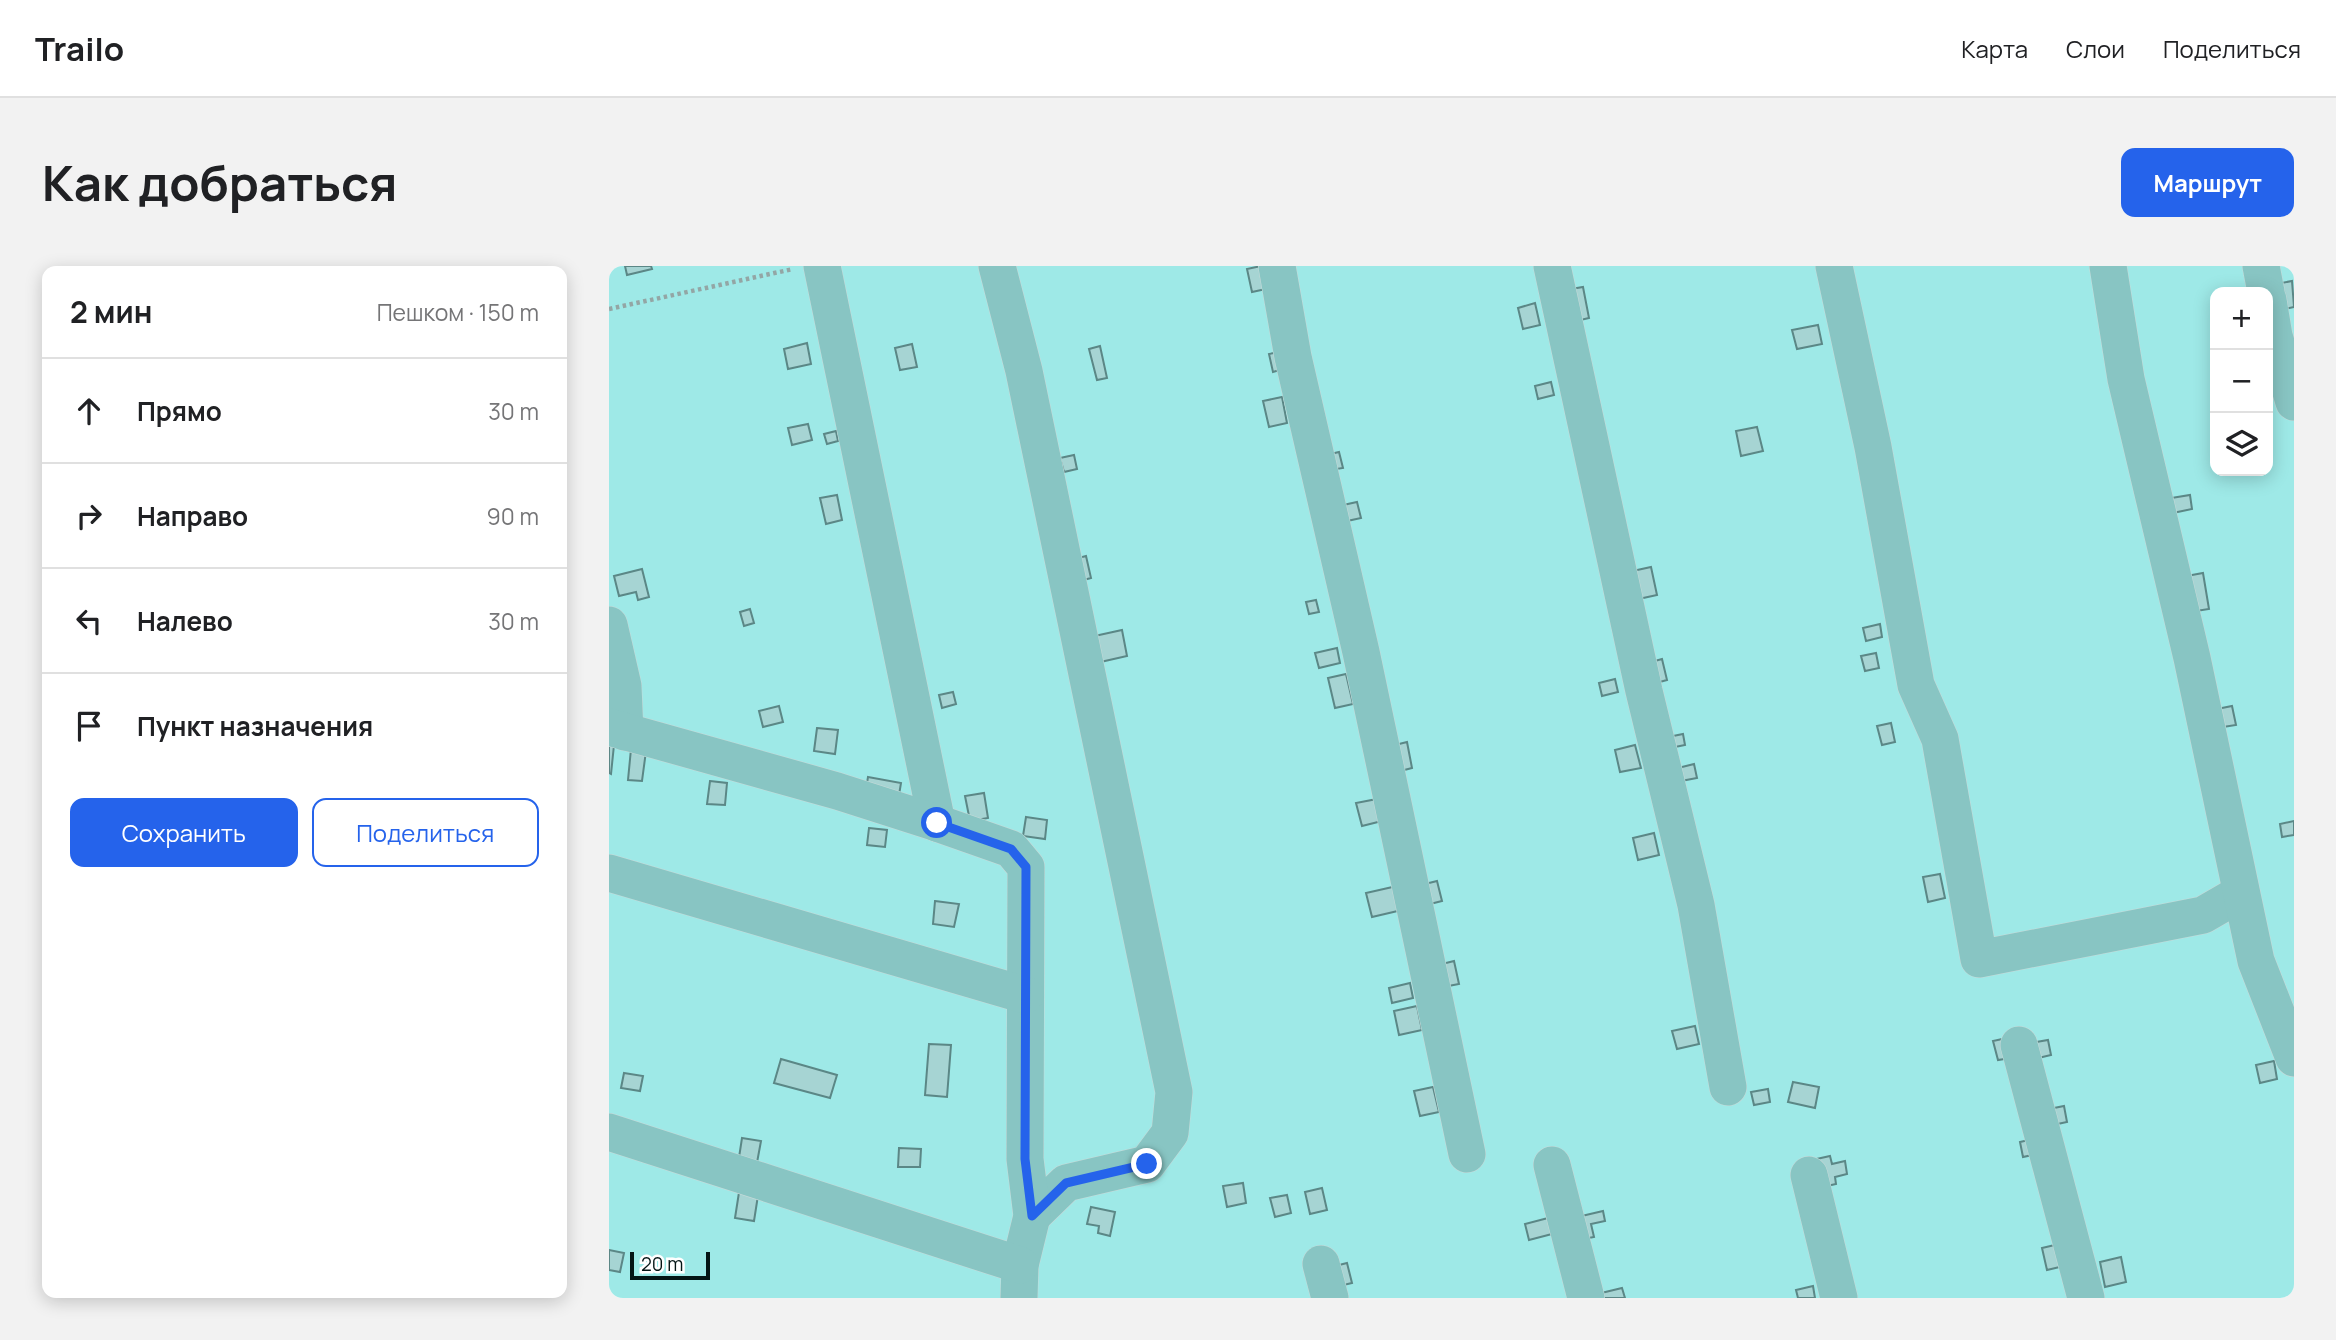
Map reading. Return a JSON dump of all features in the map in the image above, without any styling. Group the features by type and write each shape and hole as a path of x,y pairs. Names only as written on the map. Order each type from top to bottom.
{"lane":[{"path":"822,266 937,823"},
{"path":"997,266 1024,371 1174,1091 1170,1133 1147,1164 1066,1183 1032,1216"},
{"path":"1277,266 1293,357 1361,652 1467,1154"},
{"path":"1552,266 1644,691 1696,905 1728,1087"},
{"path":"1834,266 1873,447 1916,685 1940,739 1979,959 2203,915 2241,893"},
{"path":"2108,266 2126,379 2192,657 2256,961 2294,1058"},
{"path":"2261,266 2265,287"},
{"path":"2273,330 2294,402"},
{"path":"609,625 622,686 617,730 837,790 937,823 1011,849 1026,867 1025,1159 1032,1216 1019,1282 609,1132"},
{"path":"609,873 1025,995"},
{"path":"2019,1045 2086,1298"},
{"path":"1552,1164 1586,1298"},
{"path":"1809,1175 1839,1298"}],"path":[{"path":"609,309 806,266"}],"shaded area":[{"path":"609,266 2294,266 2294,1298 609,1298"}],"building":[{"path":"625,266 651,266 652,269 627,275"},
{"path":"1261,266 1266,289 1252,292 1247,269"},
{"path":"2292,281 2294,307 2281,310 2276,284"},
{"path":"1583,287 1589,318 1572,322 1565,290"},
{"path":"1535,303 1540,325 1523,329 1518,308"},
{"path":"1818,325 1822,344 1797,349 1792,330"},
{"path":"807,343 811,364 788,369 784,349"},
{"path":"912,344 917,367 900,370 895,348"},
{"path":"1100,346 1107,378 1097,380 1089,349"},
{"path":"1279,352 1283,369 1273,372 1269,354"},
{"path":"1551,382 1554,395 1538,399 1535,386"},
{"path":"1282,397 1287,423 1269,427 1263,401"},
{"path":"808,424 812,440 792,445 788,428"},
{"path":"1757,427 1763,451 1741,456 1736,431"},
{"path":"836,431 838,441 827,444 824,434"},
{"path":"1339,452 1343,468 1330,470 1326,455"},
{"path":"1074,455 1077,469 1064,472 1060,458"},
{"path":"837,495 842,520 826,524 820,498"},
{"path":"2190,495 2192,509 2168,514 2165,499"},
{"path":"1357,502 1361,518 1338,523 1334,507"},
{"path":"1086,556 1091,578 1076,582 1071,560"},
{"path":"1651,567 1657,595 1634,600 1628,572"},
{"path":"642,569 649,597 638,600 636,592 619,596 614,576"},
{"path":"2203,573 2209,609 2183,613 2181,577"},
{"path":"1316,600 1319,612 1309,614 1306,602"},
{"path":"750,609 754,623 744,626 740,612"},
{"path":"1880,624 1882,637 1866,641 1863,628"},
{"path":"1122,630 1127,656 1096,663 1090,637"},
{"path":"1337,648 1340,663 1319,668 1315,653"},
{"path":"1876,653 1879,668 1865,671 1861,656"},
{"path":"1662,659 1667,680 1656,683 1651,662"},
{"path":"1346,674 1353,704 1335,708 1328,678"},
{"path":"1615,679 1618,692 1602,696 1599,683"},
{"path":"953,692 956,704 942,708 939,695"},
{"path":"779,706 783,722 763,727 759,711"},
{"path":"2232,706 2236,725 2210,729 2207,711"},
{"path":"1891,723 1895,742 1882,745 1877,726"},
{"path":"817,728 838,730 835,754 814,751"},
{"path":"1683,734 1685,745 1670,748 1668,737"},
{"path":"1407,742 1412,768 1393,773 1387,747"},
{"path":"609,745 614,745 611,774 609,773"},
{"path":"1635,745 1641,768 1620,772 1615,750"},
{"path":"631,749 646,751 642,781 628,780"},
{"path":"1694,764 1697,778 1681,781 1678,768"},
{"path":"868,777 901,783 898,801 865,795"},
{"path":"710,781 727,783 725,805 707,804"},
{"path":"984,793 988,818 970,821 965,796"},
{"path":"1377,799 1382,821 1362,826 1356,803"},
{"path":"1026,817 1047,820 1045,839 1023,836"},
{"path":"2294,821 2294,835 2282,837 2280,824"},
{"path":"869,828 887,830 885,847 867,845"},
{"path":"1654,833 1659,855 1638,860 1633,838"},
{"path":"1940,874 1945,898 1928,902 1923,877"},
{"path":"1437,881 1442,901 1426,905 1421,885"},
{"path":"1397,886 1402,910 1372,917 1366,893"},
{"path":"935,901 959,904 954,927 933,924"},
{"path":"1454,961 1459,984 1443,987 1438,965"},
{"path":"1410,983 1413,998 1392,1003 1389,988"},
{"path":"1417,1006 1422,1030 1399,1035 1394,1011"},
{"path":"1695,1026 1699,1044 1677,1049 1672,1031"},
{"path":"2007,1038 2011,1058 1998,1060 1993,1041"},
{"path":"2048,1040 2051,1055 2034,1059 2031,1043"},
{"path":"929,1044 951,1045 947,1097 925,1095"},
{"path":"781,1059 837,1075 830,1098 774,1083"},
{"path":"2274,1061 2277,1079 2260,1083 2256,1065"},
{"path":"624,1073 643,1076 640,1091 621,1088"},
{"path":"1793,1082 1819,1087 1815,1108 1788,1102"},
{"path":"1433,1087 1439,1112 1420,1116 1414,1091"},
{"path":"1768,1089 1770,1102 1754,1105 1751,1092"},
{"path":"2064,1106 2067,1122 2048,1126 2044,1110"},
{"path":"742,1138 761,1141 756,1168 738,1164"},
{"path":"2033,1139 2037,1154 2023,1157 2020,1142"},
{"path":"899,1148 921,1149 920,1167 898,1167"},
{"path":"1830,1156 1832,1164 1845,1161 1847,1174 1835,1177 1836,1184 1818,1188 1812,1160"},
{"path":"1243,1183 1246,1203 1227,1207 1223,1186"},
{"path":"740,1186 759,1189 754,1221 735,1218"},
{"path":"1322,1188 1327,1210 1310,1214 1305,1192"},
{"path":"1287,1195 1291,1213 1275,1217 1270,1198"},
{"path":"1091,1207 1115,1212 1110,1236 1098,1233 1099,1226 1087,1224"},
{"path":"1603,1211 1605,1221 1591,1224 1594,1237 1578,1240 1573,1218"},
{"path":"1548,1218 1552,1234 1529,1240 1525,1224"},
{"path":"2059,1244 2064,1266 2047,1270 2042,1248"},
{"path":"609,1250 624,1253 620,1272 609,1270"},
{"path":"2121,1257 2126,1282 2105,1287 2100,1262"},
{"path":"1347,1263 1352,1283 1335,1287 1331,1267"},
{"path":"1813,1286 1815,1298 1798,1298 1796,1290"},
{"path":"1622,1288 1625,1298 1594,1298 1593,1295"}],"route":[{"path":"937,823 1011,849 1026,867 1025,1159 1032,1216 1066,1183 1147,1164"}]}
